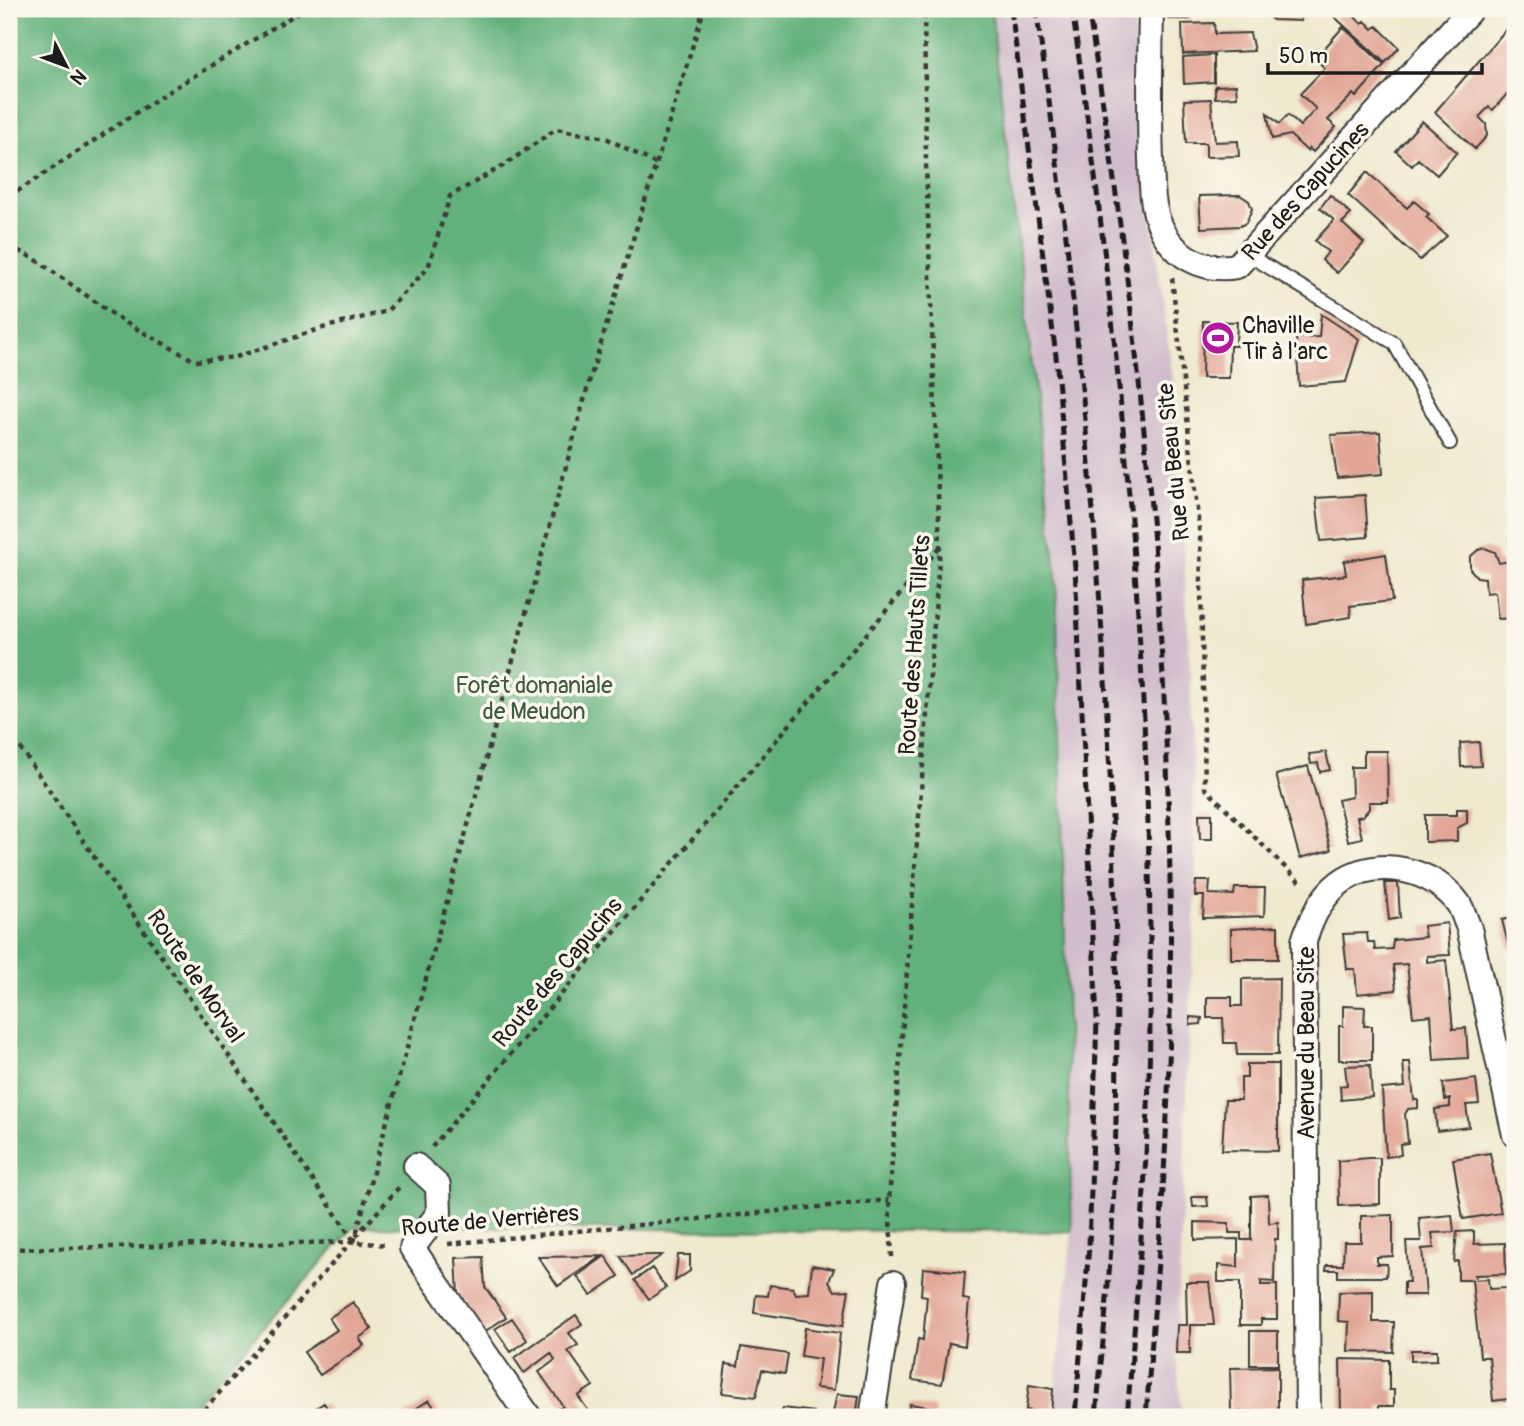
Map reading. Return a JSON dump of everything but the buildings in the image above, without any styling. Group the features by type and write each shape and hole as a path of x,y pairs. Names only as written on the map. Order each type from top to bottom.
{"street":[{"name":"Rue des Capucines","path":"1151,9 1149,124 1153,195 1159,223 1185,256 1199,265 1217,269 1237,266 1461,13"},
{"name":"Avenue du Beau Site","path":"1308,1417 1304,941 1311,919 1344,879 1368,870 1392,868 1417,873 1435,881 1458,903 1469,928 1515,1135"},
{"path":"416,1166 438,1186 439,1213 412,1248 529,1417"},
{"path":"872,1417 894,1283"}],"lane":[{"path":"1247,254 1394,343 1450,443"}],"path":[{"path":"9,197 163,95 304,9"},
{"path":"354,1242 589,382 704,9"},
{"name":"Route des Hauts Tillets","path":"894,1283 889,1200 940,547 926,164 925,9"},
{"path":"9,246 35,258 121,320 195,361 236,357 319,329 387,312 428,268 450,196 503,166 556,129 606,138 656,164"},
{"name":"Rue du Beau Site","path":"1185,256 1170,281 1200,537 1205,788 1321,904"},
{"name":"Route des Capucins","path":"198,1417 354,1242 940,547"},
{"name":"Route de Morval","path":"9,731 354,1242"},
{"name":"Route de Verrières","path":"9,1248 354,1242 412,1248 889,1200"}],"shaded area":[{"path":"991,9 1133,9 1140,135 1176,401 1190,671 1196,881 1176,1353 1182,1417 1052,1417 1072,1232 1056,572"}],"green space":[{"name":"Forêt domaniale de Meudon","path":"9,9 991,9 1056,572 1072,1232 354,1227 183,1417 9,1417"}],"railway":[{"path":"1011,9 1056,356 1075,568 1097,1020 1089,1246 1075,1417"},
{"path":"1036,9 1059,176 1086,428 1105,680 1112,821 1116,1106 1109,1268 1096,1417"},
{"path":"1072,9 1090,135 1119,387 1140,639 1146,766 1150,893 1148,1120 1127,1417"},
{"path":"1088,9 1125,260 1139,386 1161,639 1167,766 1170,893 1169,1070 1146,1417"}],"place":[{"name":"Chaville Tir à l'arc","path":"1218,338"}]}
